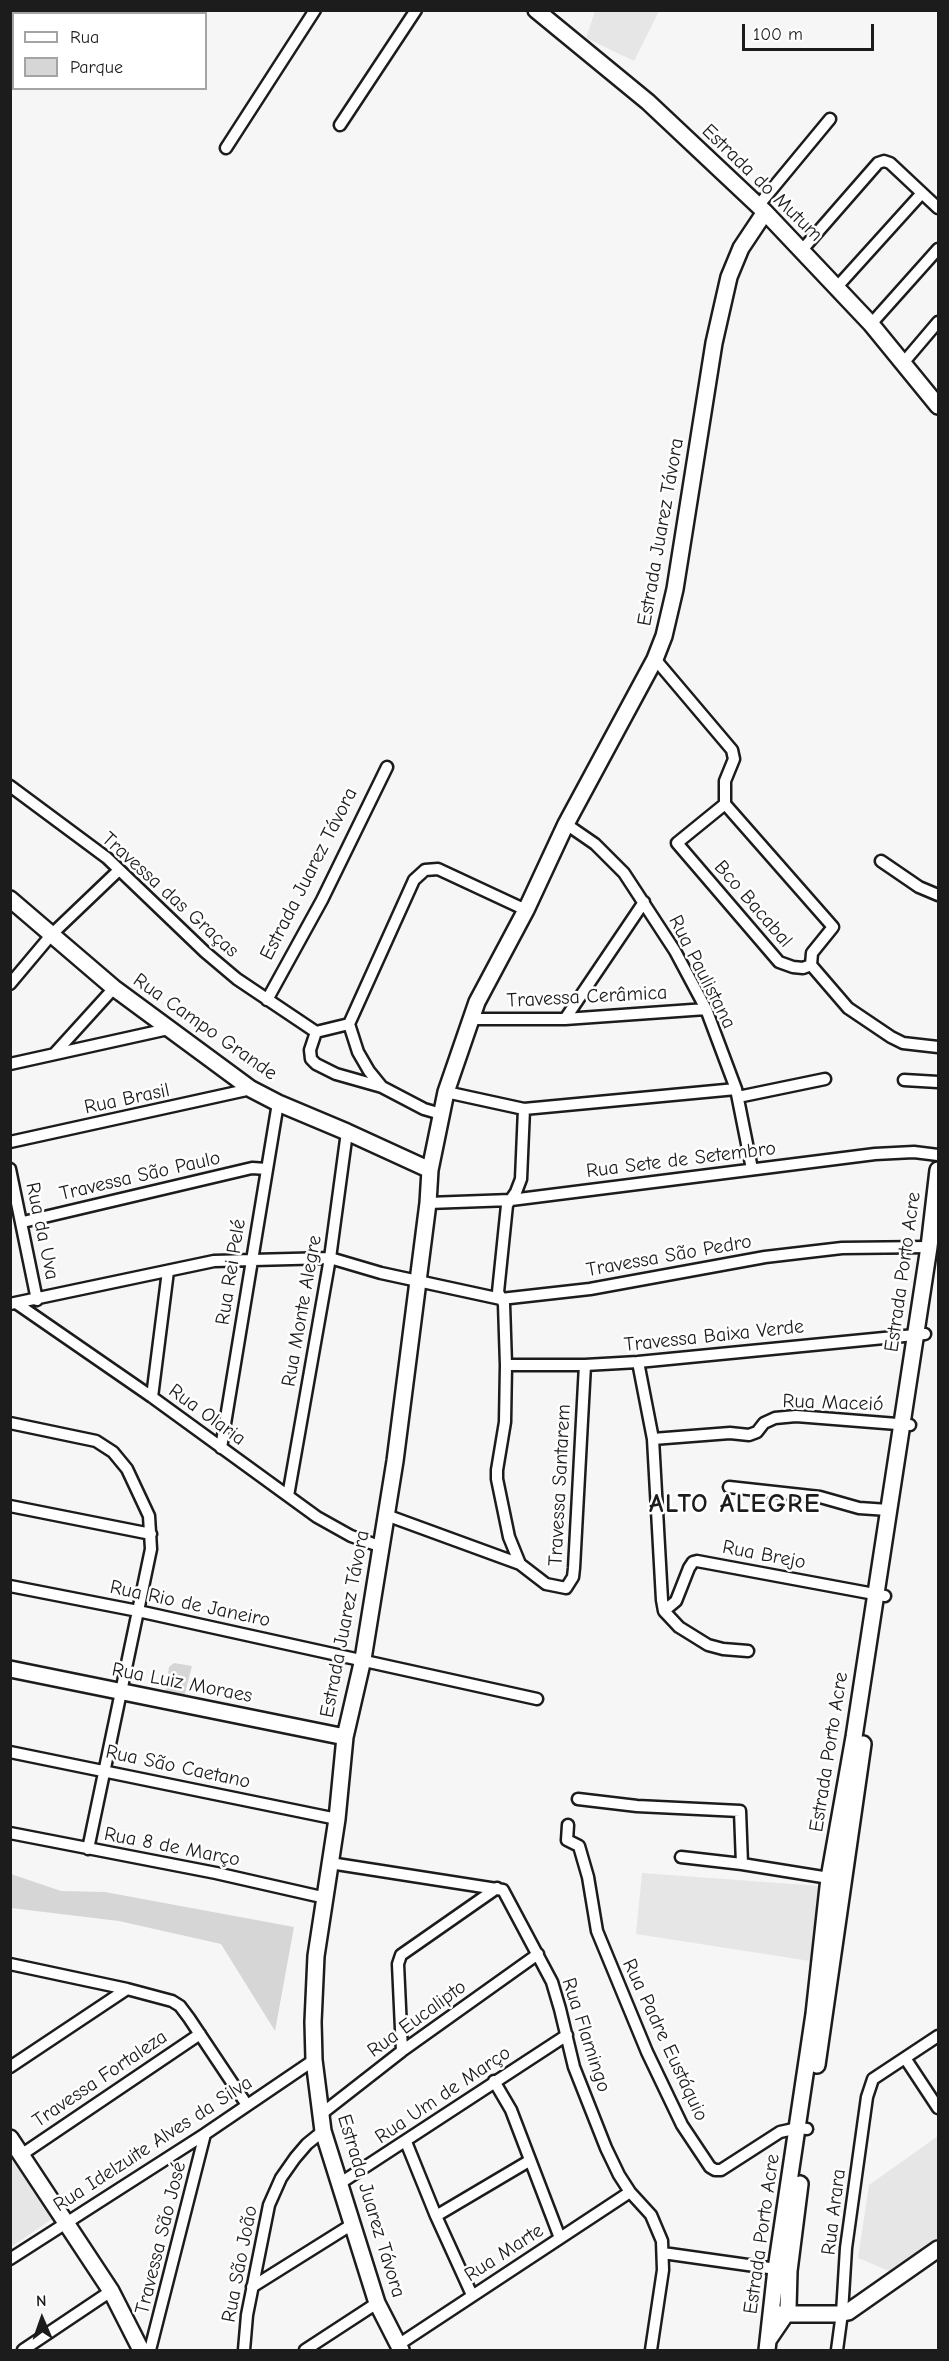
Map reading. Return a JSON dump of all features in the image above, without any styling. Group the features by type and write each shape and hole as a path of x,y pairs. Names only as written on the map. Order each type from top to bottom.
{"street":[{"path":"226,148 315,10"},
{"path":"340,125 416,10"},
{"name":"Estrada do Mutum","path":"536,10 648,102 761,209 871,324 939,406"},
{"name":"Estrada Juarez Távora","path":"399,2348 377,2303 323,2131 314,2060 314,1984 337,1819 345,1737 363,1659 387,1515 428,1203 430,1170 446,1092 477,1002 526,910 566,824 655,659 664,636 675,589 714,343 729,277 761,209 830,118"},
{"path":"802,250 878,163 884,161 890,163 939,208"},
{"path":"837,287 922,193"},
{"path":"871,324 939,249"},
{"path":"904,362 939,322"},
{"path":"655,659 732,750 734,759 725,781 725,804"},
{"name":"Estrada Juarez Távora","path":"267,1000 322,900 387,767"},
{"name":"Travessa das Graças","path":"10,786 107,858 237,980 316,1032"},
{"name":"Bco Bacabal","path":"725,804 833,927 812,952 811,965 803,968 779,962 677,843 725,804"},
{"name":"Rua Paulistana","path":"566,824 611,858 635,888 675,951 706,1009 737,1093 752,1169"},
{"path":"881,861 919,887 939,895"},
{"path":"382,1087 358,1052 349,1024 414,880 430,868 438,869 526,910"},
{"path":"10,984 52,934 119,870"},
{"name":"Rua Campo Grande","path":"10,899 114,988 251,1089 430,1170"},
{"path":"565,1019 644,902"},
{"path":"811,965 848,1008 891,1037 903,1043 939,1047"},
{"path":"55,1053 114,988"},
{"name":"Travessa Cerâmica","path":"470,1019 565,1019 706,1009"},
{"path":"349,1024 316,1032 310,1050 311,1059 316,1064 336,1074 382,1087 424,1109 441,1114"},
{"path":"10,1064 168,1029"},
{"path":"446,1092 524,1109 737,1093 825,1079"},
{"path":"904,1080 939,1083"},
{"name":"Rua Brasil","path":"10,1142 251,1089"},
{"name":"Rua Rei Pelé","path":"222,1448 278,1103"},
{"path":"520,1564 509,1537 497,1470 505,1422 506,1365 504,1304 498,1292 506,1209 521,1179 524,1109"},
{"name":"Rua Monte Alegre","path":"288,1496 330,1258 347,1132"},
{"name":"Rua Sete de Setembro","path":"428,1203 512,1200 874,1154 914,1152 939,1155"},
{"name":"Travessa São Paulo","path":"22,1222 252,1168 267,1168"},
{"name":"Rua da Uva","path":"10,1169 37,1300"},
{"name":"Estrada Porto Acre","path":"767,2346 772,2303 783,2270 880,1595 934,1251 939,1170"},
{"name":"Travessa São Pedro","path":"13,1304 214,1261 330,1258 381,1273 501,1299 590,1289 776,1256 860,1247 934,1251"},
{"path":"152,1397 168,1271"},
{"name":"Rua Olaria","path":"13,1304 152,1397 331,1526 382,1547"},
{"name":"Travessa Baixa Verde","path":"506,1365 638,1362 920,1334"},
{"path":"638,1362 653,1439 664,1611 680,1627 708,1645 748,1651"},
{"name":"Travessa Santarem","path":"520,1564 546,1584 566,1588 573,1578 585,1365"},
{"name":"Rua Maceió","path":"653,1439 730,1433 749,1435 757,1432 764,1423 775,1418 796,1416 906,1425"},
{"path":"10,1424 96,1441 113,1452 127,1470 144,1506 151,1534 151,1549 88,1849"},
{"name":"Estrada Porto Acre","path":"802,2128 829,1878 880,1595 888,1510 906,1425"},
{"path":"729,1487 820,1497 859,1508 888,1510"},
{"path":"10,1506 151,1534"},
{"path":"387,1515 520,1564"},
{"name":"Rua Brejo","path":"664,1611 676,1601 689,1569 693,1562 697,1561 880,1595"},
{"name":"Rua Rio de Janeiro","path":"10,1586 363,1659 537,1699"},
{"name":"Rua Luiz Moraes","path":"10,1669 345,1737"},
{"name":"Rua São Caetano","path":"10,1752 337,1819"},
{"path":"578,1799 637,1806 740,1811 742,1864"},
{"name":"Rua Padre Eustáquio","path":"568,1825 567,1840 579,1846 590,1887 597,1931 647,2052 682,2125 710,2168 721,2170 780,2132 802,2128"},
{"name":"Rua 8 de Março","path":"10,1833 216,1873 326,1898"},
{"path":"681,1857 829,1878"},
{"path":"330,1863 500,1889"},
{"path":"402,2051 398,1964 401,1954 500,1889"},
{"name":"Rua Flamingo","path":"500,1889 552,1982 574,2067 606,2148 630,2192 651,2215 662,2241 663,2270 651,2350"},
{"name":"Rua Eucalipto","path":"320,2115 402,2051 538,1954"},
{"path":"10,1964 172,2001 180,2006 247,2105"},
{"path":"10,2067 126,1989"},
{"name":"Travessa Fortaleza","path":"21,2155 200,2034"},
{"name":"Rua Um de Março","path":"339,2184 567,2035"},
{"path":"939,2036 905,2058 939,2108"},
{"name":"Rua Arara","path":"837,2350 846,2248 867,2097 873,2079 905,2058"},
{"name":"Rua Idelzuite Alves da Silva","path":"10,2259 205,2134 314,2060"},
{"path":"494,2081 511,2110 560,2238"},
{"name":"Rua São João","path":"244,2350 252,2287 269,2205 281,2178 295,2158 323,2131"},
{"name":"Travessa São José","path":"150,2350 205,2134"},
{"path":"10,2138 111,2290 141,2350"},
{"path":"406,2142 472,2295"},
{"path":"436,2216 529,2161"},
{"name":"Rua Marte","path":"399,2348 472,2295 630,2192"},
{"path":"252,2287 351,2225"},
{"path":"772,2303 785,2297 788,2307 823,2313 848,2312 939,2249"},
{"path":"663,2253 783,2270"},
{"name":"Estrada Porto Acre","path":"767,2346 788,2307 783,2270"},
{"path":"23,2350 111,2290"},
{"path":"305,2350 377,2303"}],"shaded area":[{"path":"595,11 659,11 634,61 586,38"},
{"path":"642,1873 820,1886 810,1961 636,1934"},
{"path":"938,2136 938,2241 894,2273 858,2258 869,2185"},
{"path":"11,2154 52,2219 10,2247"}],"green space":[{"path":"174,1663 192,1666 184,1697 165,1695 169,1667"},
{"path":"11,1874 61,1891 105,1892 294,1927 275,2031 221,1944 119,1921 11,1908"}],"district":[{"name":"ALTO ALEGRE","path":"735,1505"}]}
